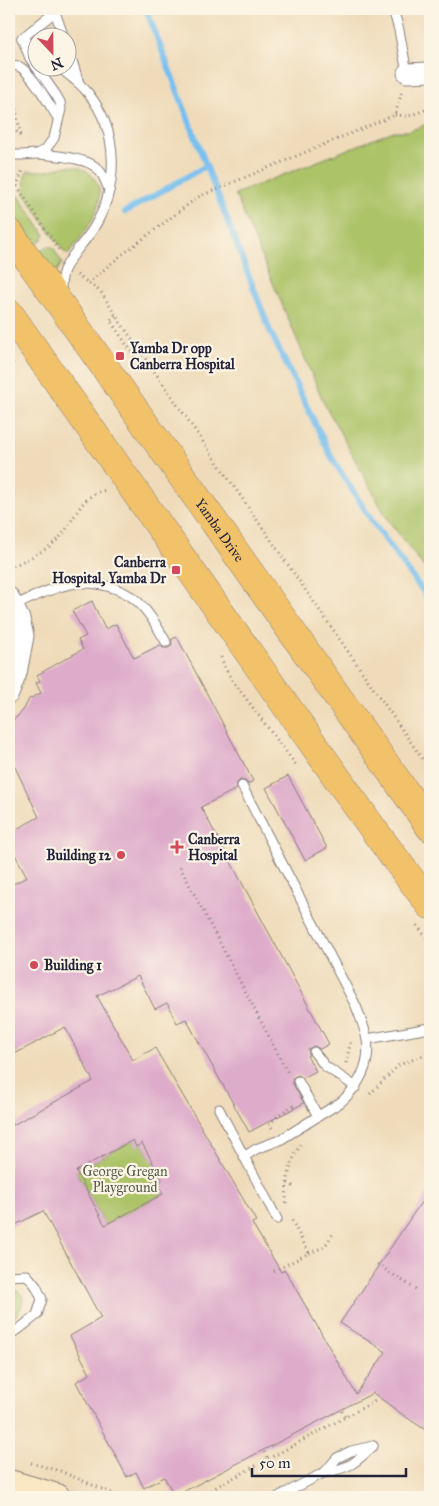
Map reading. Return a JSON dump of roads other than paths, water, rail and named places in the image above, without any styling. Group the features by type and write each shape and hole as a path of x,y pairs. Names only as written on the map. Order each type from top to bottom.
{"main road":[{"name":"Yamba Drive","path":"11,239 60,305 430,827"},
{"path":"9,313 376,833 430,905"},
{"path":"9,344 24,359 46,388 70,398"}],"street":[{"path":"407,73 430,72"},
{"path":"9,694 17,673 14,666 22,650 24,636 20,620 11,601"},
{"path":"9,1484 56,1497"}],"lane":[{"path":"393,9 407,73"},
{"path":"22,38 54,10 60,28"},
{"path":"22,38 28,42"},
{"path":"22,38 30,58 60,102 61,109 56,132 50,144 38,154"},
{"path":"9,65 20,67 28,74 58,118"},
{"path":"60,305 64,270 97,222 104,208 113,167 108,130 98,106 73,78"},
{"path":"77,78 79,83"},
{"path":"9,155 38,154 59,156 94,166 101,173 109,191"},
{"path":"11,601 71,584 85,582 110,586 136,600 157,626 166,642"},
{"path":"242,786 356,1006 367,1038 368,1052 360,1080 356,1087 341,1102 280,1140 256,1149 244,1157"},
{"path":"367,1038 430,1028"},
{"path":"314,1052 325,1066 356,1087"},
{"path":"298,1081 318,1116"},
{"path":"219,1109 277,1218"},
{"path":"9,1276 26,1275 36,1286 42,1299 37,1315 9,1334"},
{"path":"278,1497 325,1472 343,1469 357,1462 373,1446 351,1451 337,1458 325,1472"}],"waterway":[{"path":"146,9 270,331 332,458 374,524 430,601"},
{"path":"125,212 206,166"}],"place":[{"name":"Yamba Dr opp Canberra Hospital","path":"120,356"},
{"name":"Canberra Hospital, Yamba Dr","path":"176,570"},
{"name":"Canberra Hospital","path":"177,847"},
{"name":"Building 12","path":"121,855"},
{"name":"Building 1","path":"34,965"}],"park label":[{"name":"George Gregan Playground","path":"125,1180"}]}
